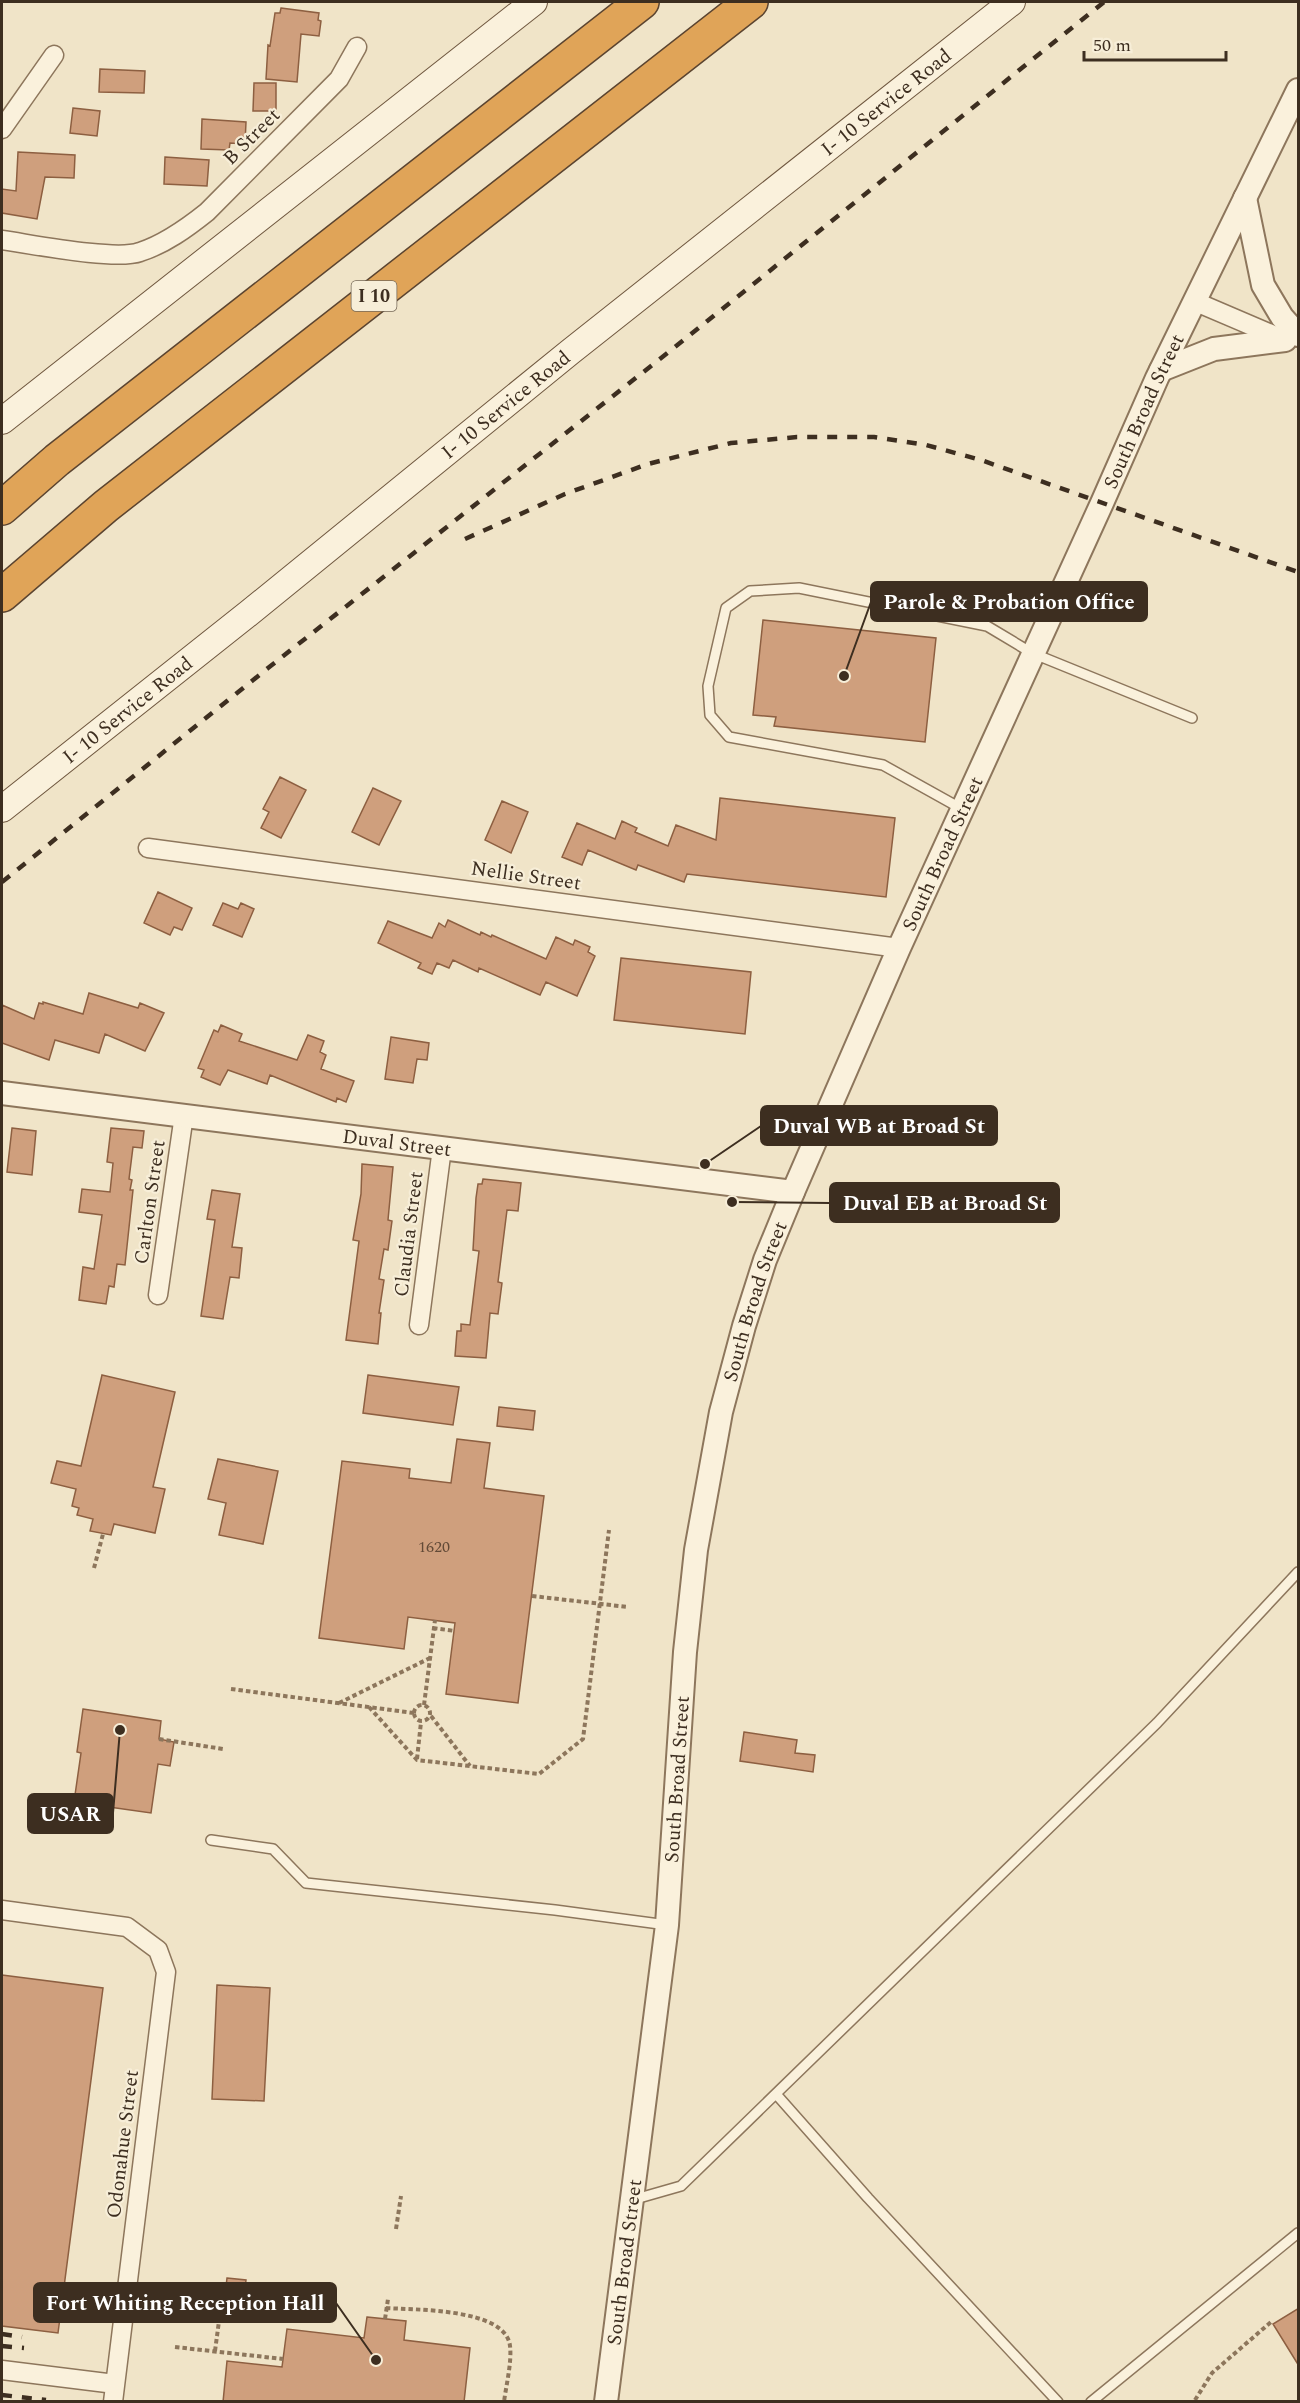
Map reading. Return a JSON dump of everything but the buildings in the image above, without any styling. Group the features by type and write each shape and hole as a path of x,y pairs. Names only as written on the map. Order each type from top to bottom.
{"highway":[{"path":"2,508 57,460 642,2"},
{"name":"I 10","path":"2,595 106,506 751,2"}],"main road":[{"path":"2,421 534,2"},
{"name":"I- 10 Service Road","path":"2,809 249,613 578,346 1012,2"}],"street":[{"name":"B Street","path":"2,240 117,255 138,253 162,243 185,229 216,203 339,79 357,47"},
{"path":"2,129 54,55"},
{"name":"South Broad Street","path":"606,2402 667,1925 685,1652 702,1508 721,1412 744,1326 765,1260 792,1192 899,948 1161,370 1299,90"},
{"path":"1245,198 1263,285 1294,339"},
{"path":"1196,302 1294,339"},
{"path":"1161,370 1214,349 1294,339"},
{"name":"Nellie Street","path":"148,848 899,948"},
{"name":"Duval Street","path":"2,1094 792,1192"},
{"name":"Carlton Street","path":"159,1295 184,1115"},
{"name":"Claudia Street","path":"419,1325 442,1148"},
{"name":"Odonahue Street","path":"2,1910 127,1927 158,1950 166,1972 114,2393"},
{"path":"2,2370 114,2393"}],"lane":[{"path":"962,809 883,765 729,737 710,716 708,686 726,608 750,591 799,588 987,626 1032,653 1192,718"},
{"path":"632,2200 681,2186 1157,1724 1299,1572"},
{"path":"211,1840 273,1849 306,1883 555,1910 667,1925"},
{"path":"776,2094 868,2198 1058,2402"},
{"path":"1091,2402 1299,2233"}],"path":[{"path":"369,1707 417,1760 539,1774 583,1739 609,1530"},
{"path":"94,1568 103,1533"},
{"path":"532,1596 628,1607"},
{"path":"424,1705 435,1620"},
{"path":"433,1628 454,1630"},
{"path":"339,1703 430,1658"},
{"path":"231,1689 414,1713"},
{"path":"424,1705 429,1708 431,1716 470,1766"},
{"path":"421,1722 415,1718 414,1713 416,1708 424,1705"},
{"path":"421,1722 431,1716"},
{"path":"417,1760 421,1722"},
{"path":"159,1739 223,1749"},
{"path":"396,2229 401,2196"},
{"path":"216,2351 223,2291"},
{"path":"385,2319 388,2299"},
{"path":"386,2308 476,2316 491,2322 505,2333 510,2346 504,2402"},
{"path":"1195,2401 1212,2373 1271,2322"},
{"path":"175,2347 284,2359"}],"railway":[{"path":"2,882 268,668 670,351 1104,2"},
{"path":"465,539 565,494 648,464 731,443 797,437 874,437 926,445 981,460 1298,572"},
{"path":"2,2334 22,2337"},
{"path":"2,2346 24,2348"},
{"path":"2,2395 46,2400"}],"place":[{"name":"Parole & Probation Office","path":"844,676"},
{"name":"Duval WB at Broad St","path":"705,1164"},
{"name":"Duval EB at Broad St","path":"732,1202"},
{"name":"USAR","path":"120,1730"},
{"name":"Fort Whiting Reception Hall","path":"376,2360"}]}
